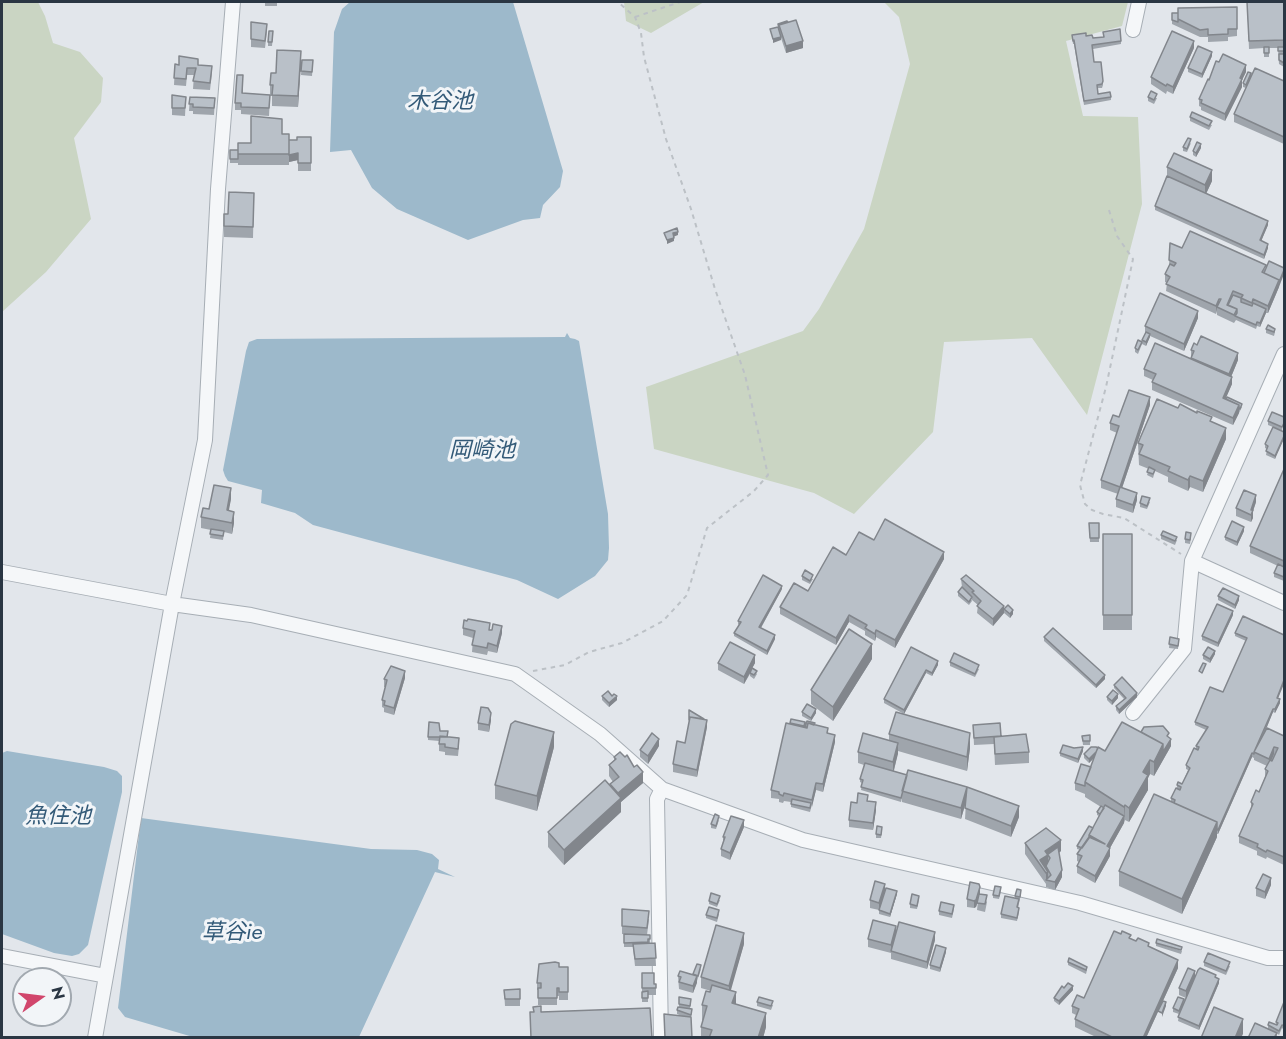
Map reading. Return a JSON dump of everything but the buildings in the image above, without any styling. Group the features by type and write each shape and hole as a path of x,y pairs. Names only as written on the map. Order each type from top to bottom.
{"street":[{"path":"95,1038 172,604 205,440 218,189 233,2"},
{"path":"1133,30 1139,2"},
{"path":"1133,713 1184,649 1192,561 1284,354"},
{"path":"1192,561 1284,603"},
{"path":"2,572 172,604 250,615 515,674 600,734 662,789 803,840 1080,903 1090,908 1268,958 1284,958"},
{"path":"661,1038 657,799 662,789"},
{"path":"2,956 106,976"}],"path":[{"path":"515,674 565,665 589,652 622,643 663,621 687,595 707,528 754,491 768,475 745,375 666,139 644,57 641,33 635,17 618,2"},
{"path":"635,17 680,2"},
{"path":"1109,210 1117,236 1133,259 1106,387 1080,485 1085,504 1092,510 1124,518 1192,561"}],"green space":[{"path":"2,2 38,2 53,43 80,52 103,78 101,102 74,138 91,219 46,272 2,312"},
{"path":"624,2 704,2 651,33 626,21"},
{"path":"884,2 1128,2 1122,26 1066,41 1083,116 1138,117 1142,204 1087,415 1032,338 944,342 933,432 854,514 814,493 654,449 646,387 803,331 819,309 864,229 910,64 899,17"}],"water":[{"name":"木谷池","path":"350,2 513,2 563,171 560,187 543,205 540,218 523,220 468,240 397,209 372,188 351,150 330,152 334,32 342,9"},
{"name":"岡崎池","path":"567,333 570,338 579,341 608,514 609,548 608,560 595,576 558,599 517,580 313,525 295,513 261,503 262,490 228,481 225,476 223,470 249,342 257,339 565,337"},
{"name":"魚住池","path":"7,751 104,767 117,771 122,776 122,792 88,945 79,954 72,956 54,953 2,934 2,753"},
{"name":"草谷ie","path":"141,818 371,849 417,850 432,854 439,860 438,869 455,877 435,872 359,1037 193,1037 125,1017 118,1008"}]}
